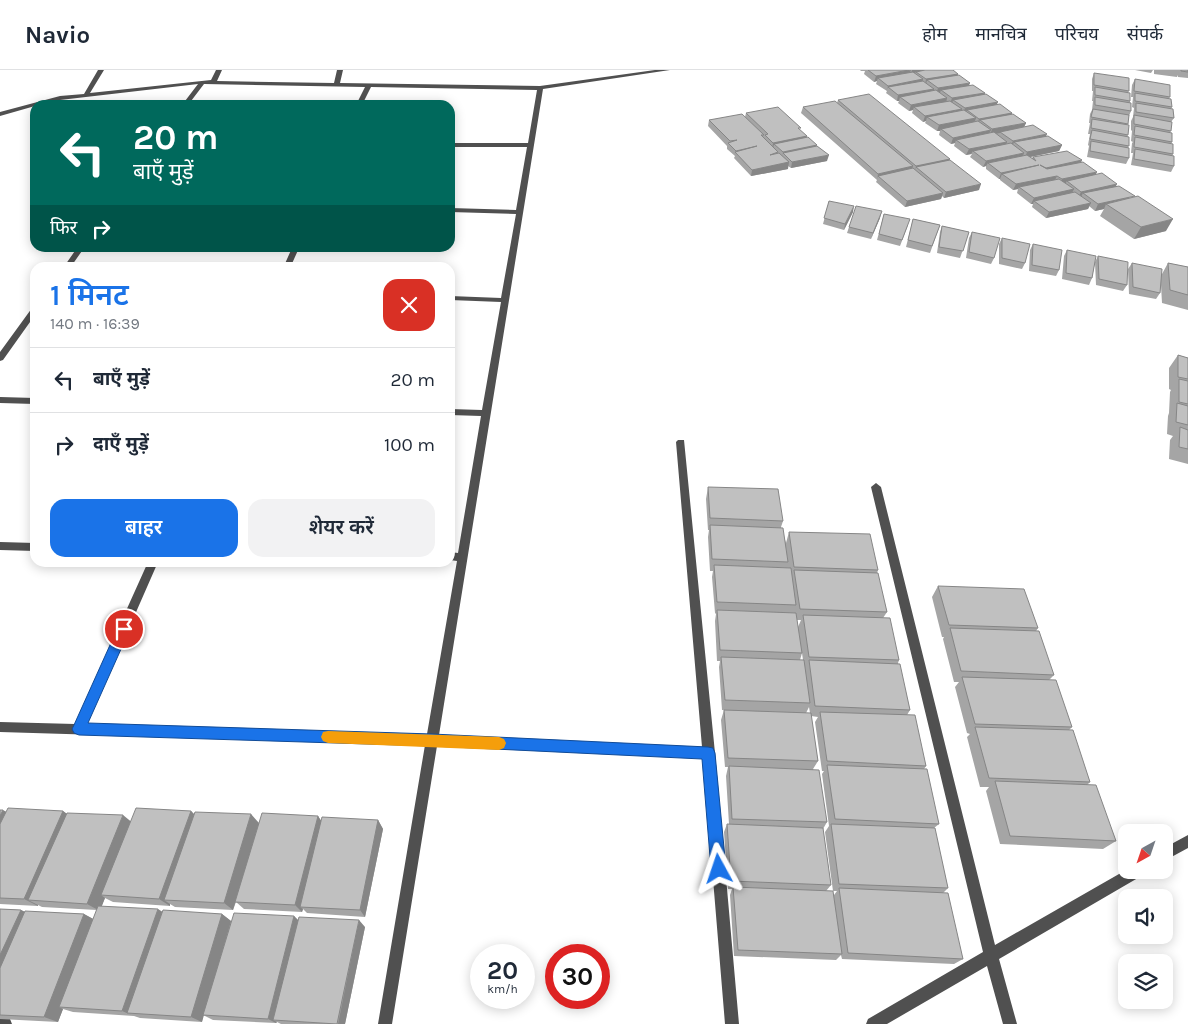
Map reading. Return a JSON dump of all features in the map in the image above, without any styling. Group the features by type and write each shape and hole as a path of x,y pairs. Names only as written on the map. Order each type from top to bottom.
{"street":[{"path":"86,95 101,70"},
{"path":"213,82 219,70"},
{"path":"337,84 340,70"},
{"path":"52,100 202,82 540,88 667,70"},
{"path":"188,100 202,82"},
{"path":"361,100 369,84"},
{"path":"385,1024 540,88"},
{"path":"0,114 30,106"},
{"path":"455,145 530,145"},
{"path":"455,210 519,212"},
{"path":"455,298 505,300"},
{"path":"0,358 30,317"},
{"path":"0,400 30,401"},
{"path":"455,412 486,413"},
{"path":"681,442 732,1024"},
{"path":"876,487 991,956 1010,1024"},
{"path":"0,546 30,547"},
{"path":"455,556 462,557"},
{"path":"79,729 152,567"},
{"path":"0,726 432,740 708,753"},
{"path":"1173,850 1188,841"},
{"path":"873,1024 1123,879"},
{"path":"0,1024 5,1024"}],"building":[{"path":"868,70 909,70 876,76"},
{"path":"925,70 953,70 958,74 926,79 916,72"},
{"path":"913,72 923,79 888,86 878,78"},
{"path":"1094,73 1129,78 1129,91 1094,85"},
{"path":"959,75 970,83 938,88 927,80"},
{"path":"1135,79 1170,85 1170,97 1134,91"},
{"path":"923,81 934,89 898,95 888,87"},
{"path":"973,85 985,93 952,98 941,90"},
{"path":"1095,87 1130,93 1130,101 1095,95"},
{"path":"936,90 947,98 911,105 900,97"},
{"path":"1135,93 1171,99 1172,107 1135,101"},
{"path":"869,94 950,159 916,166 838,100"},
{"path":"986,94 998,102 965,108 953,100"},
{"path":"1095,97 1131,103 1131,111 1095,105"},
{"path":"835,101 913,166 878,174 803,107"},
{"path":"950,101 962,109 925,116 914,107"},
{"path":"1136,103 1173,109 1174,118 1136,112"},
{"path":"1000,104 1012,113 979,119 967,110"},
{"path":"778,107 807,136 773,143 765,135 768,134 746,113"},
{"path":"1093,109 1129,115 1128,124 1091,117"},
{"path":"964,110 976,118 939,125 927,117"},
{"path":"742,114 764,135 761,135 778,152 770,155 779,153 789,162 752,170 735,152 757,146 736,151 728,143 737,140 730,141 709,120"},
{"path":"1013,114 1026,123 992,129 980,120"},
{"path":"1134,115 1172,122 1171,131 1134,124"},
{"path":"1092,119 1129,125 1128,135 1091,128"},
{"path":"978,121 991,130 953,138 941,129"},
{"path":"1033,125 1047,134 1013,141 1000,132"},
{"path":"1135,126 1172,133 1172,142 1134,135"},
{"path":"1092,130 1129,137 1129,146 1090,139"},
{"path":"994,132 1007,142 969,149 956,140"},
{"path":"1048,136 1062,145 1027,152 1014,142"},
{"path":"808,137 817,145 783,152 774,144"},
{"path":"1135,137 1173,144 1173,154 1134,147"},
{"path":"1091,141 1129,148 1129,158 1090,151"},
{"path":"1011,143 1024,153 986,161 973,151"},
{"path":"817,146 829,155 792,162 783,153"},
{"path":"1135,149 1174,156 1174,166 1134,159"},
{"path":"1067,151 1082,160 1046,168 1040,165 1047,169 1083,162 1097,172 1062,179 1057,176 1016,184 1002,174 1039,165 1001,173 988,163 1027,155 1036,161 1033,157"},
{"path":"950,160 981,184 946,192 916,167"},
{"path":"913,168 943,193 907,201 878,176"},
{"path":"1102,173 1117,184 1081,192 1067,181"},
{"path":"1059,179 1074,189 1034,198 1019,187"},
{"path":"1119,186 1135,196 1098,204 1083,193"},
{"path":"1075,192 1091,203 1049,212 1034,201"},
{"path":"1138,196 1173,219 1141,227 1106,204"},
{"path":"829,201 854,206 845,224 824,218"},
{"path":"856,206 882,211 873,233 849,227"},
{"path":"884,214 910,219 902,240 879,234"},
{"path":"913,219 940,225 932,246 908,240"},
{"path":"942,226 969,232 963,251 939,247"},
{"path":"972,232 1000,238 994,258 969,252"},
{"path":"1002,238 1030,244 1025,263 1002,258"},
{"path":"1033,244 1062,250 1059,270 1032,265"},
{"path":"1067,250 1096,256 1092,278 1066,273"},
{"path":"1098,256 1128,262 1127,285 1099,279"},
{"path":"1132,263 1162,269 1160,293 1133,287"},
{"path":"1168,263 1188,267 1188,295 1170,290"},
{"path":"1178,355 1188,358 1188,379 1178,377"},
{"path":"1179,379 1188,381 1188,404 1179,402"},
{"path":"1177,403 1188,406 1188,425 1176,422"},
{"path":"1180,427 1188,430 1188,449 1179,447"},
{"path":"708,487 778,489 783,521 710,518"},
{"path":"710,525 783,528 788,562 712,559"},
{"path":"789,532 870,534 878,570 794,567"},
{"path":"714,565 791,568 796,605 717,602"},
{"path":"794,570 878,573 887,612 800,609"},
{"path":"938,586 1024,589 1038,628 949,625"},
{"path":"717,610 796,613 802,653 720,650"},
{"path":"803,615 890,618 899,660 809,657"},
{"path":"950,628 1039,631 1054,675 961,671"},
{"path":"721,657 804,660 810,703 725,700"},
{"path":"809,660 900,664 910,710 815,706"},
{"path":"962,677 1056,680 1072,727 975,724"},
{"path":"724,710 811,713 818,761 728,758"},
{"path":"820,712 915,715 926,766 827,761"},
{"path":"975,727 1073,730 1090,782 989,778"},
{"path":"827,765 927,769 939,824 835,819"},
{"path":"729,766 819,770 827,822 732,819"},
{"path":"995,781 1096,785 1116,841 1010,836"},
{"path":"8,808 63,811 24,899 0,898 0,824"},
{"path":"136,808 191,811 159,899 101,895"},
{"path":"195,812 251,814 224,903 164,900"},
{"path":"67,813 123,815 87,904 28,900"},
{"path":"262,813 318,816 295,905 235,902"},
{"path":"322,817 378,820 360,910 300,907"},
{"path":"727,824 823,828 831,885 731,881"},
{"path":"831,824 935,828 948,888 839,884"},
{"path":"733,887 833,891 842,954 738,950"},
{"path":"839,888 948,893 963,959 848,953"},
{"path":"98,906 158,909 122,1011 59,1007"},
{"path":"0,909 21,910 0,955"},
{"path":"163,910 222,914 191,1017 127,1013"},
{"path":"25,911 84,914 44,1017 0,1015 0,968"},
{"path":"234,913 294,916 268,1019 203,1015"},
{"path":"299,917 359,920 337,1024 273,1020"}],"slow traffic":[{"path":"328,737 499,743"}],"route":[{"path":"124,629 79,729 432,740 708,753 719,869"}]}
